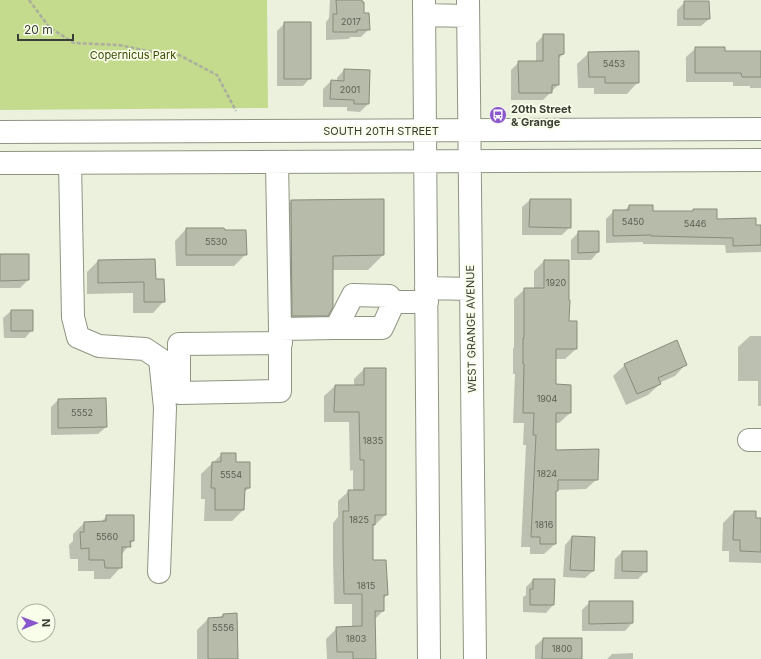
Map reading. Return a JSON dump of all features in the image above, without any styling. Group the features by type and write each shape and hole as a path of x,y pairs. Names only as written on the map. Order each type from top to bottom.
{"street":[{"path":"429,659 424,7 468,8"},
{"name":"WEST GRANGE AVENUE","path":"468,8 475,659"},
{"name":"SOUTH 20TH STREET","path":"0,132 761,129"},
{"path":"585,130 585,160"},
{"path":"262,131 270,162 280,336 280,391 179,393 180,344 280,336 336,328 382,328 394,302"},
{"path":"0,163 761,160"},
{"path":"70,163 73,317 78,337 99,346 145,349 160,359 165,408 159,572"},
{"path":"394,302 426,295 471,289"},
{"path":"336,328 353,295 389,296 394,302"}],"path":[{"path":"29,0 49,27 74,43 119,45 158,53 179,55 217,76 236,111"}],"green space":[{"name":"Copernicus Park","path":"0,0 267,0 268,108 0,110"}],"building":[{"path":"336,0 362,0 362,2 364,2 364,13 369,13 370,30 357,30 357,32 333,32 333,14 337,14"},
{"path":"684,1 709,1 710,19 684,19"},
{"path":"284,22 311,22 311,79 284,79"},
{"path":"543,34 564,34 564,54 559,55 559,85 552,85 552,93 519,93 518,61 543,61"},
{"path":"695,47 725,47 725,51 761,51 761,77 742,77 741,73 695,73"},
{"path":"639,51 639,83 605,83 605,77 589,77 588,52"},
{"path":"344,69 370,70 369,104 354,104 354,100 330,99 331,80 344,81"},
{"path":"384,199 384,255 333,256 333,307 328,316 292,316 291,200"},
{"path":"530,199 571,199 571,228 529,227"},
{"path":"629,205 653,205 653,211 693,211 693,209 717,209 717,219 756,218 756,225 761,225 761,245 733,246 733,238 651,235 613,236 613,210 629,210"},
{"path":"186,228 224,228 225,230 246,230 247,255 186,255"},
{"path":"578,231 599,231 599,252 578,253"},
{"path":"0,254 29,254 29,280 0,281"},
{"path":"155,259 156,279 164,279 165,302 144,302 144,282 98,283 98,260"},
{"path":"544,260 569,260 569,321 577,321 577,349 556,349 556,384 571,385 571,413 556,413 556,450 599,449 598,480 558,480 558,491 556,491 556,544 540,544 540,537 531,537 536,435 533,435 534,413 523,413 524,288 544,288"},
{"path":"11,310 33,310 33,331 11,331"},
{"path":"677,340 687,365 658,378 661,384 637,394 624,364"},
{"path":"364,368 386,368 386,515 375,515 375,525 373,524 373,560 386,560 388,595 384,595 384,611 375,611 376,659 353,659 353,652 337,652 336,627 362,626 362,594 344,594 343,511 349,511 348,490 364,490 364,460 360,460 359,412 334,412 335,385 364,385"},
{"path":"106,398 107,427 58,428 58,399"},
{"path":"221,453 236,453 236,462 250,462 250,488 245,488 244,510 215,510 215,488 211,488 212,462 221,462"},
{"path":"734,511 756,511 756,518 761,518 761,552 740,551 740,540 733,540"},
{"path":"106,515 134,515 134,541 130,541 131,547 122,547 122,568 105,568 104,560 89,560 89,548 81,549 80,532 84,532 84,522 106,521"},
{"path":"572,536 595,537 594,571 570,570"},
{"path":"622,551 647,551 647,572 622,571"},
{"path":"533,579 555,579 554,605 530,605 530,589 533,589"},
{"path":"589,601 633,601 633,623 589,624"},
{"path":"237,613 238,659 208,659 208,618 223,617 223,614"},
{"path":"543,638 582,638 582,659 542,659"}],"place":[{"name":"20th Street & Grange","path":"498,115"}]}
